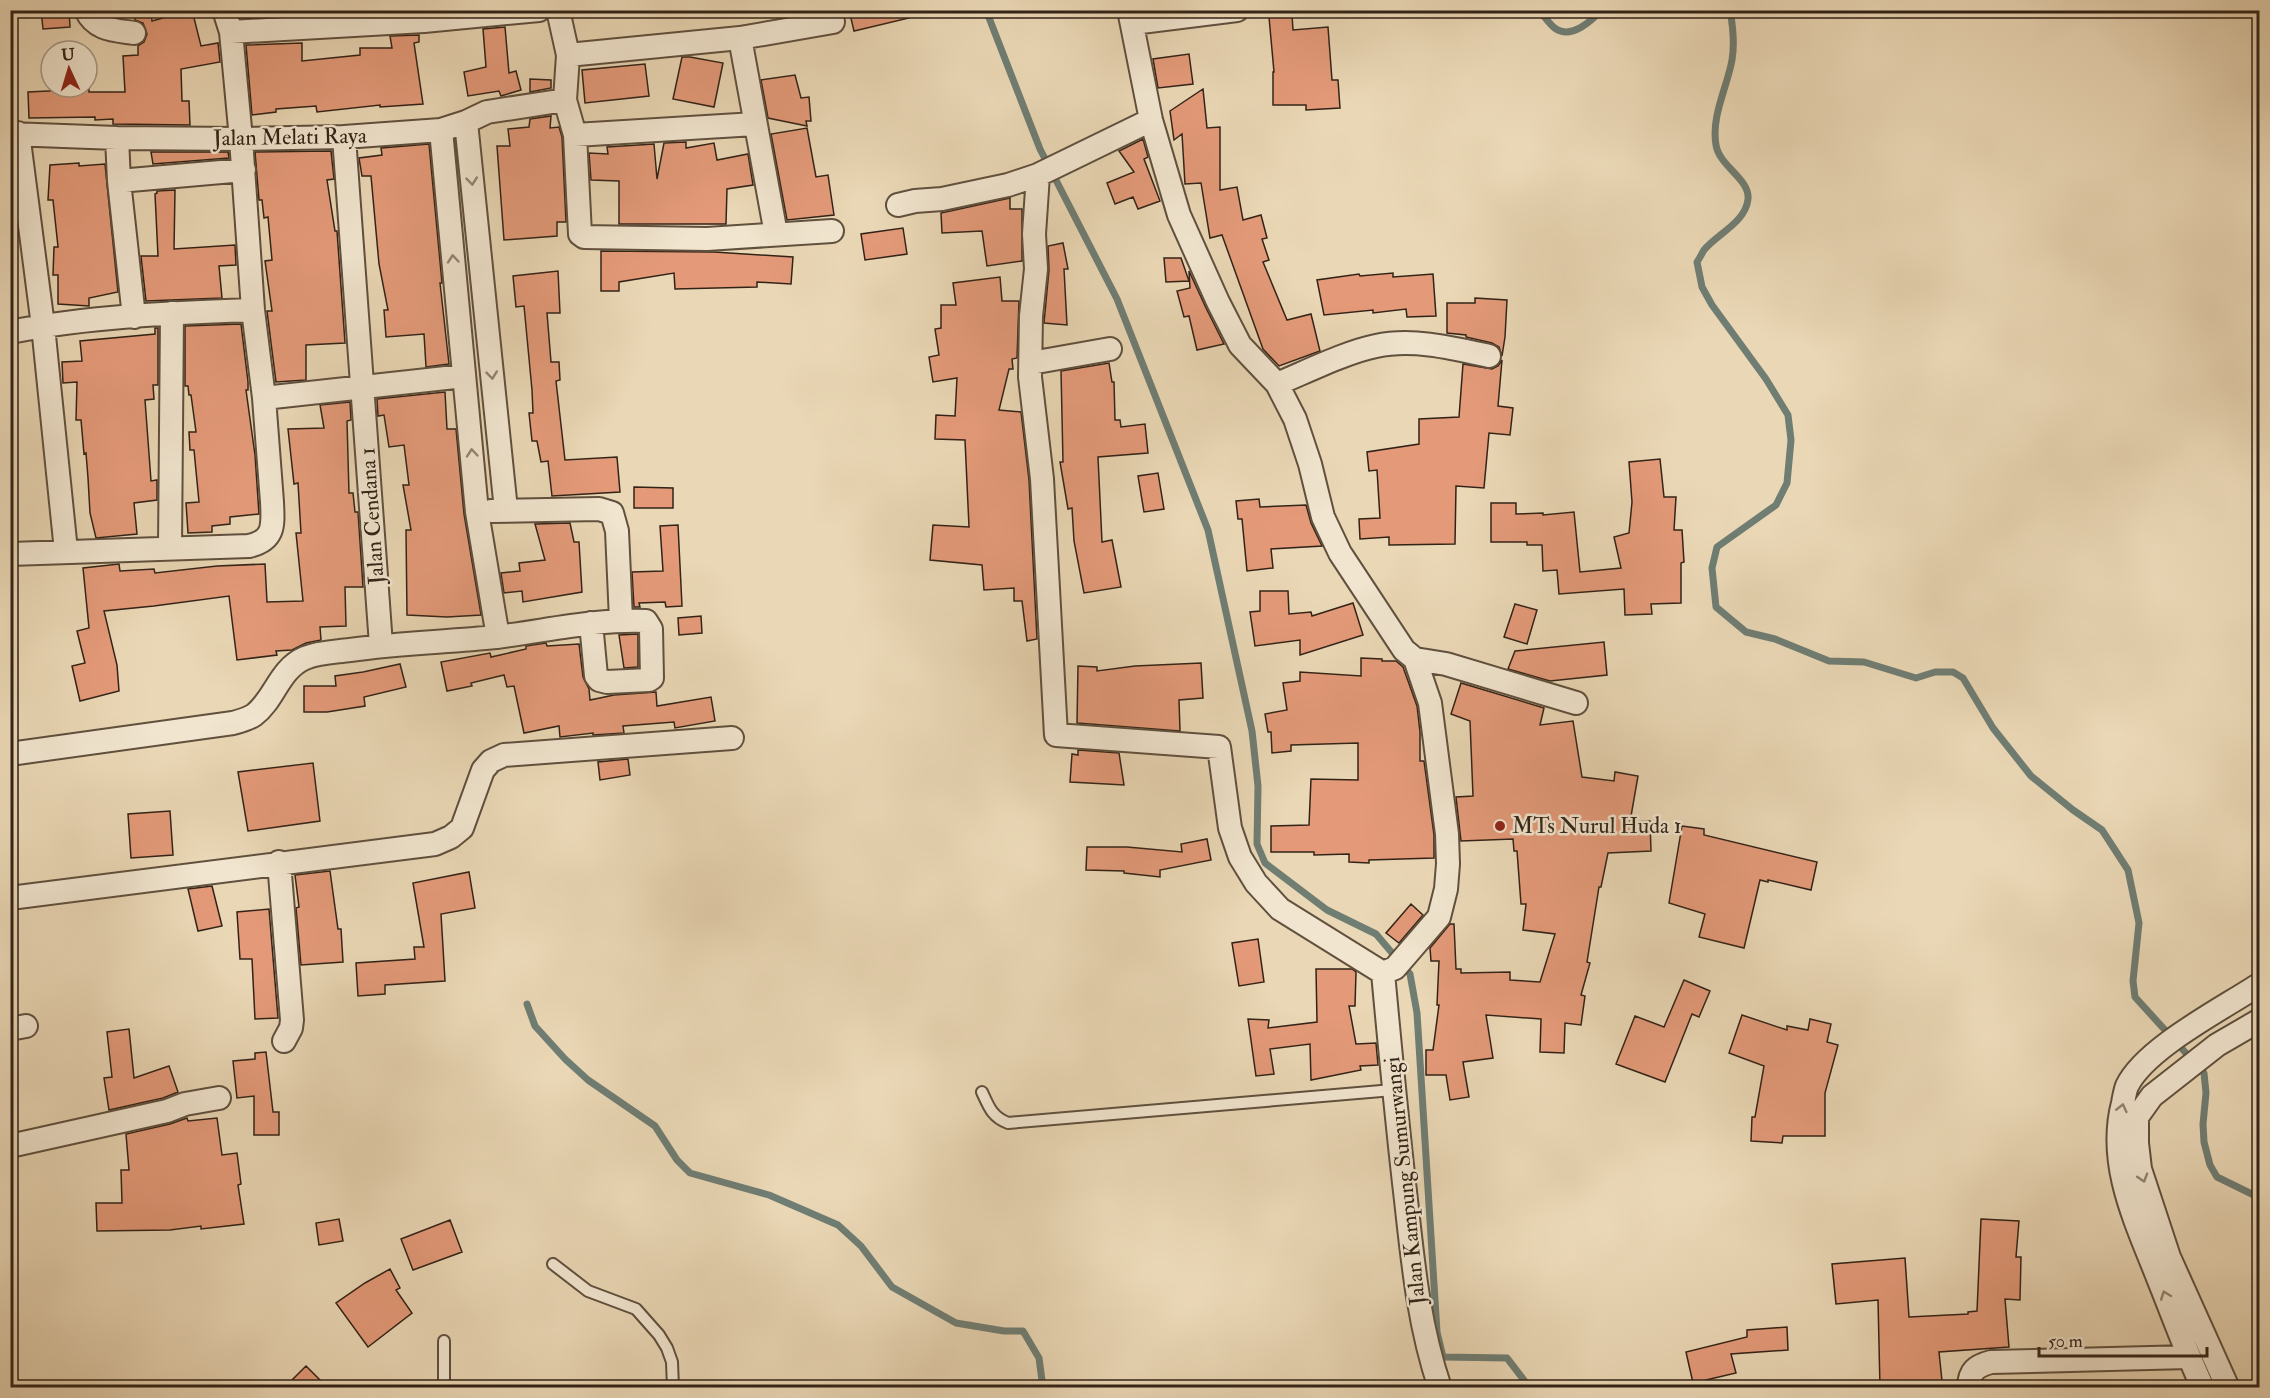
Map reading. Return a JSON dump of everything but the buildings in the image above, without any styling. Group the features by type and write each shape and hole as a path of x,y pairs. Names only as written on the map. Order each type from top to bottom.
{"street":[{"path":"86,10 90,19 104,28 134,33"},
{"path":"10,554 66,550 249,546 260,543 268,537 272,519 272,502 264,398 253,310 242,139 231,32 224,10"},
{"path":"231,32 441,15 539,10"},
{"path":"558,10 568,55 565,100 575,135 580,234 584,237 706,239 800,234 819,230 832,231"},
{"path":"1236,10 1131,17 1151,120 1179,215 1218,303 1240,345 1277,384 1295,419 1310,464 1323,517 1340,554 1404,650 1415,659 1446,664 1576,703"},
{"path":"568,55 740,38 833,22"},
{"path":"740,38 776,234"},
{"name":"Jalan Melati Raya","path":"14,133 117,138 344,137 441,130 488,112 565,100"},
{"path":"898,205 942,199 1008,185 1048,170 1151,120"},
{"path":"466,122 506,510"},
{"path":"575,135 755,124"},
{"path":"441,130 477,512 498,637"},
{"path":"14,133 43,326 66,550"},
{"name":"Jalan Cendana 1","path":"344,137 381,645"},
{"path":"117,138 119,181 134,317"},
{"path":"119,181 244,170"},
{"path":"1048,170 1034,234 1036,269 1031,316 1030,377 1043,490 1056,735 1218,747 1230,828 1240,857 1256,883 1280,909 1389,970 1439,917 1446,889 1447,834 1435,732 1430,703 1415,659"},
{"path":"10,332 43,326 172,313 253,310"},
{"path":"170,547 172,313"},
{"path":"459,316 486,314"},
{"path":"1277,384 1375,346 1399,343 1441,346 1489,356"},
{"path":"1031,363 1110,348"},
{"path":"264,398 464,376"},
{"path":"477,512 599,509 612,513 617,531 621,620"},
{"path":"10,754 232,723 254,714 286,671 294,664 318,654 381,645 498,637 591,623 621,620 646,621 650,624 654,675 649,680 607,682 599,680 596,676 591,623"},
{"path":"10,898 279,862 435,844 451,837 462,828 483,770 491,761 504,755 732,738"},
{"path":"279,862 292,1020 291,1028 284,1041"},
{"name":"Jalan Kampung Sumurwangi","path":"1389,970 1393,1090 1417,1296 1428,1353 1440,1388"},
{"path":"2203,1388 2189,1358 2129,1203 2119,1164 2117,1137 2127,1086 2163,1047 2259,984"},
{"path":"2228,1388 2169,1257 2140,1169 2137,1117 2152,1096 2217,1045 2259,1020"},
{"path":"2163,1047 2185,1071"},
{"path":"10,1146 167,1112 185,1104 219,1098"},
{"path":"1969,1388 1972,1372 1979,1365 1991,1362 2189,1358"}],"lane":[{"path":"982,1092 992,1114 1008,1123 1393,1090"},
{"path":"554,1264 588,1292 636,1309 659,1335 667,1348 672,1362 673,1388"},
{"path":"444,1341 444,1388"}],"waterway":[{"path":"986,10 1040,149 1117,299 1208,530 1252,731 1258,786 1257,844 1265,863 1327,910 1376,934 1410,974 1417,1013 1437,1332 1443,1357 1507,1358 1530,1388"},
{"path":"1539,10 1549,23 1562,32 1581,27 1602,10"},
{"path":"1730,10 1733,54 1716,123 1716,145 1718,153 1744,185 1748,199 1737,221 1704,250 1697,262 1702,287 1712,305 1766,379 1788,415 1791,440 1787,483 1776,505 1717,547 1712,568 1716,607 1746,632 1775,639 1829,661 1864,662 1916,678 1935,672 1953,672 1963,678 1993,728 2031,776 2102,830 2128,870 2139,923 2133,981 2135,997 2204,1073 2206,1093 2204,1142 2210,1165 2217,1177 2260,1198"},
{"path":"527,1004 535,1026 565,1059 588,1080 655,1126 677,1160 690,1173 769,1195 838,1225 861,1246 892,1287 956,1323 1004,1331 1023,1331 1039,1358 1043,1388"}],"place":[{"name":"MTs Nurul Huda 1","path":"1500,826"}]}
